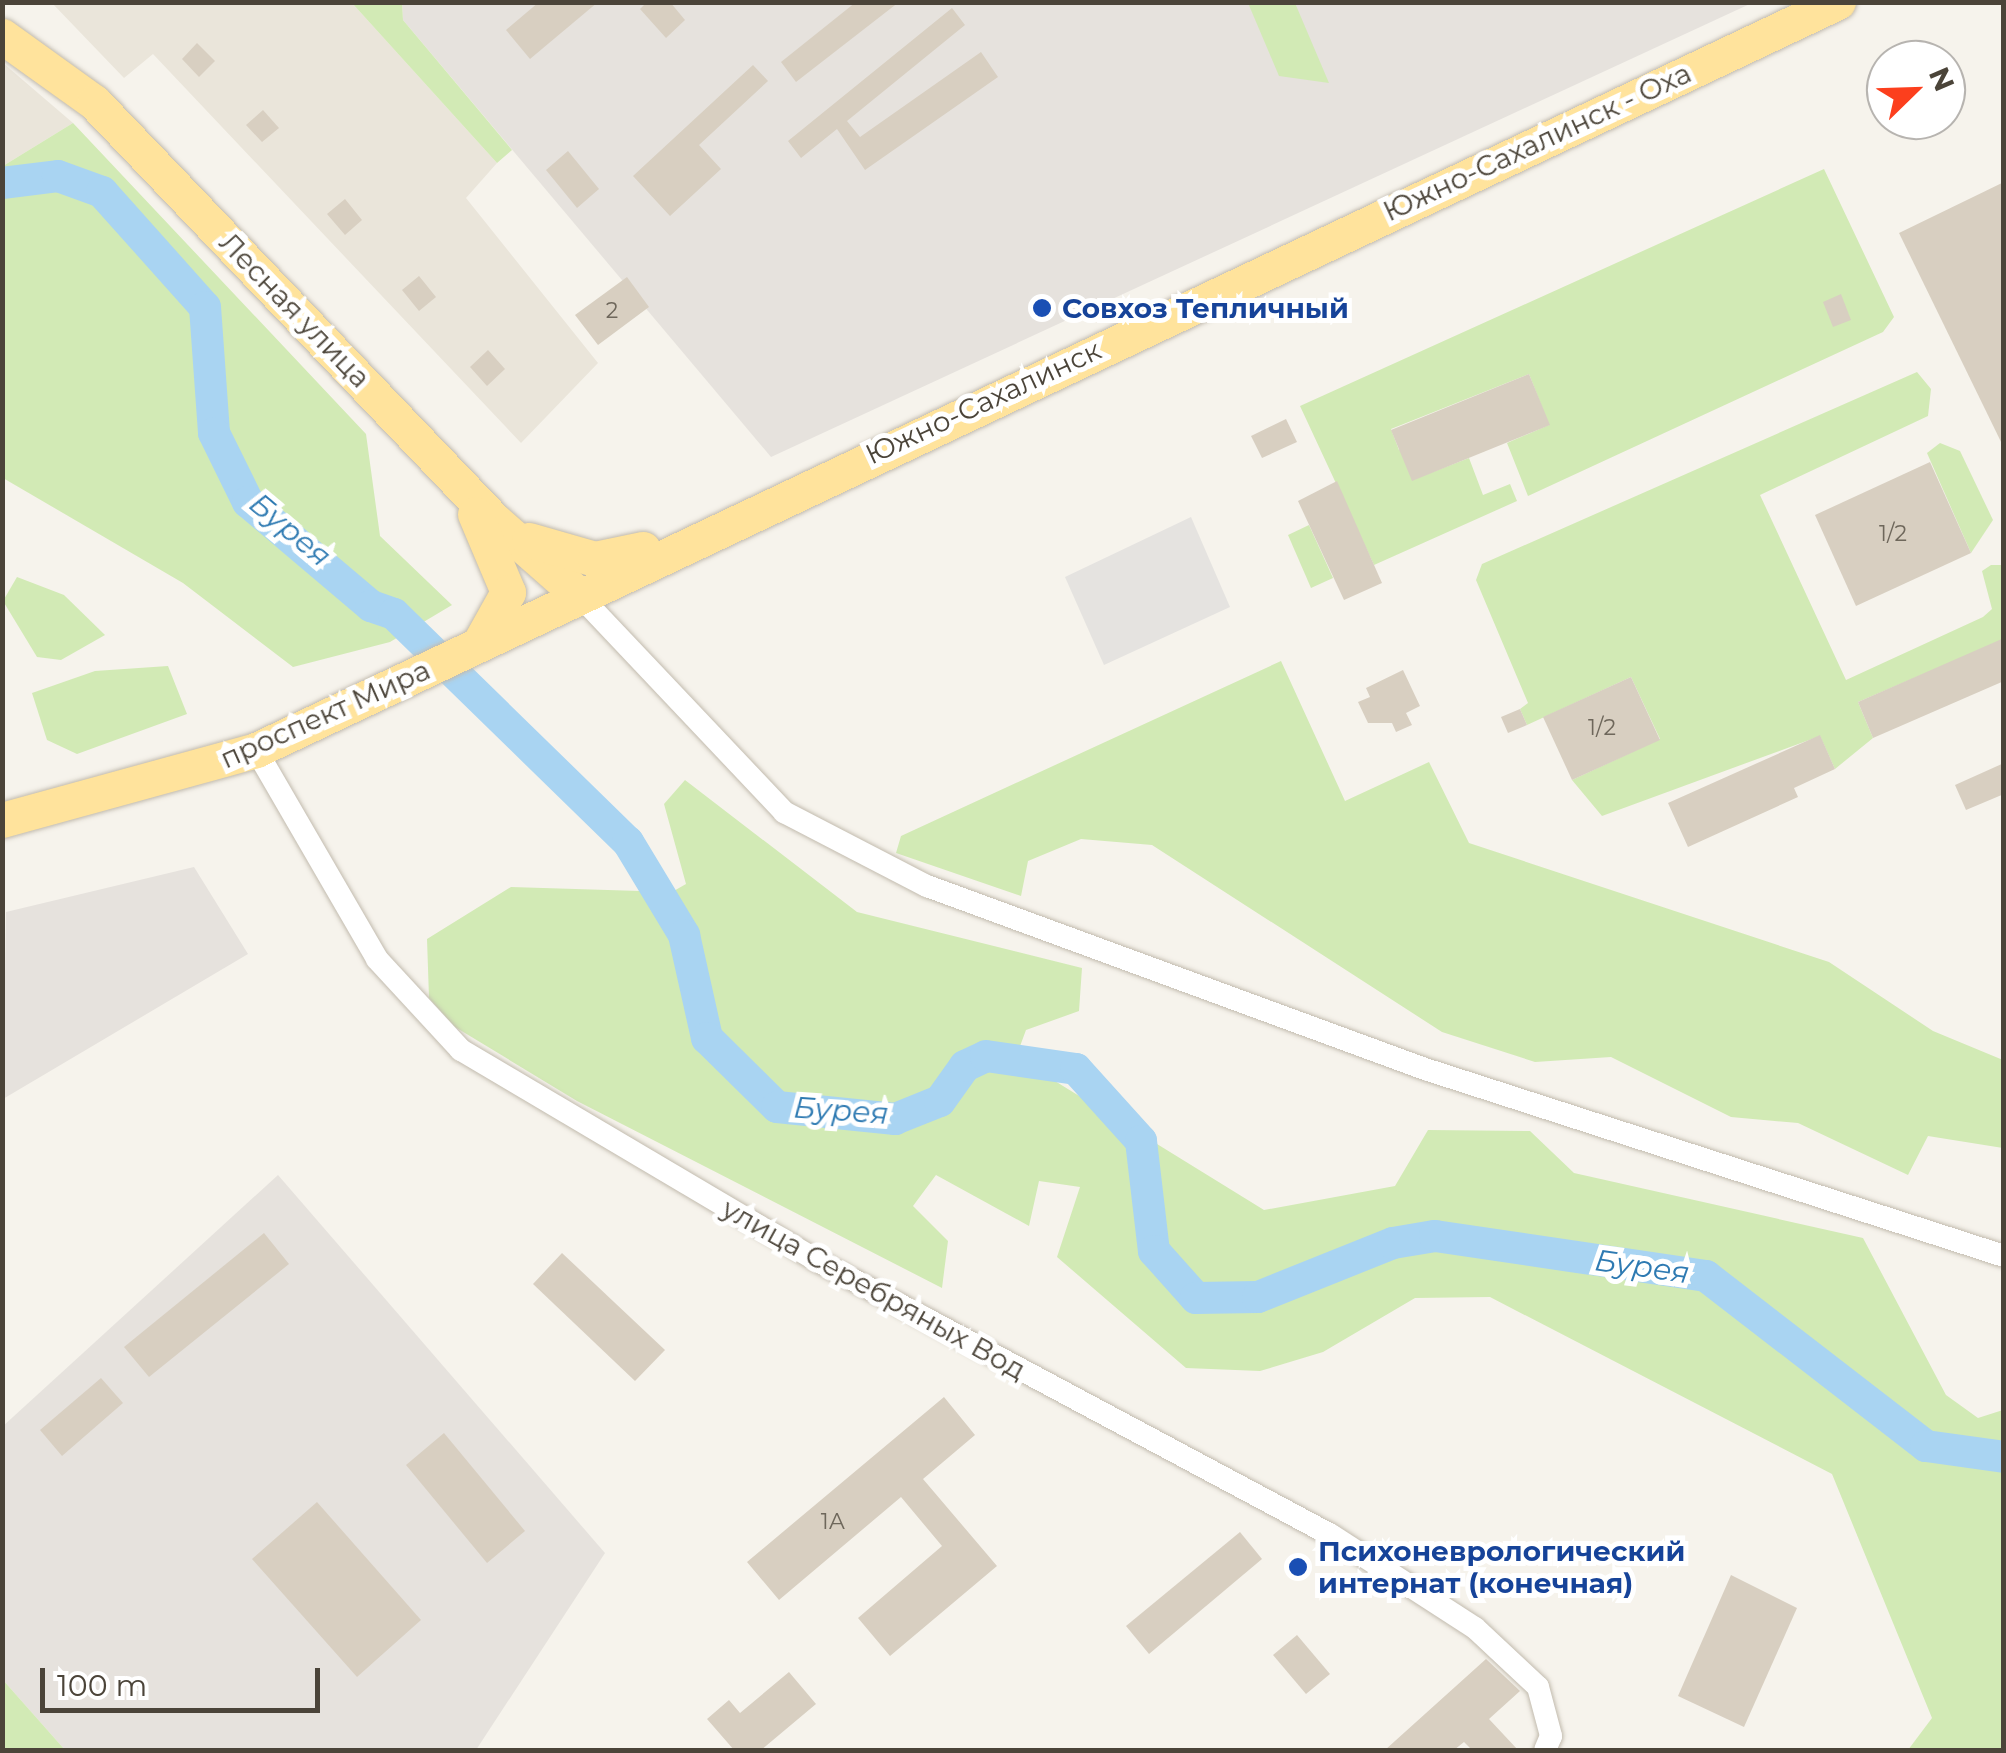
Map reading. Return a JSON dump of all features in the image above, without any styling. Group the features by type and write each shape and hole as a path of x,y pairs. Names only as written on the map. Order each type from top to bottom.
{"main road":[{"name":"Южно-Сахалинск - Оха","path":"1236,283 1838,2"},
{"name":"Лесная улица","path":"2,36 94,102 503,528 579,595"},
{"name":"Южно-Сахалинск","path":"734,520 1236,283"},
{"path":"458,482 508,592 471,649"},
{"path":"503,528 565,557 596,559 734,520"},
{"path":"579,595 734,520"},
{"name":"проспект Мира","path":"2,820 256,750 579,595"}],"street":[{"path":"579,595 784,812 927,886 1426,1069 2004,1256"},
{"name":"улица Серебряных Вод","path":"256,750 377,960 461,1050 814,1259 1331,1536 1475,1628 1538,1687 1551,1736 1545,1750"}],"shaded area":[{"path":"52,3 352,3 497,163 466,198 598,363 521,443 153,54 124,78"},
{"path":"402,3 1752,3 771,457 403,20"},
{"path":"3,63 73,123 3,166"},
{"path":"1191,517 1230,607 1104,665 1065,577"},
{"path":"194,867 248,954 3,1099 6,912"},
{"path":"278,1175 605,1553 476,1750 65,1750 3,1680 2,1427"}],"green space":[{"path":"352,3 402,3 403,20 512,150 497,163"},
{"path":"1248,3 1295,3 1329,83 1279,76"},
{"path":"73,123 366,434 380,536 452,605 390,642 293,667 183,583 3,478 3,166"},
{"path":"1824,169 1894,317 1883,332 1528,496 1507,443 1549,425 1529,374 1391,429 1399,450 1455,428 1412,480 1469,458 1483,495 1510,484 1517,501 1374,565 1300,406"},
{"path":"1917,372 1931,389 1928,416 1760,495 1846,680 1983,617 1992,609 1982,571 1991,565 2003,565 2003,640 1858,702 1873,738 1835,769 1820,736 1602,816 1572,780 1660,739 1631,677 1527,725 1520,709 1528,703 1476,580 1482,564"},
{"path":"1940,443 1960,451 1993,520 1971,553 1927,453"},
{"path":"1309,525 1333,578 1311,588 1288,535"},
{"path":"17,577 64,595 105,635 61,660 37,657 3,601"},
{"path":"1281,661 1345,801 1429,762 1469,843 1829,962 1933,1031 2003,1060 2003,1148 1928,1136 1908,1175 1798,1123 1731,1117 1611,1057 1535,1062 1442,1032 1152,845 1081,839 1028,861 1021,896 896,853 901,836"},
{"path":"168,666 187,714 77,754 47,740 32,693 95,671"},
{"path":"685,780 857,912 1082,968 1079,1011 1026,1030 1016,1057 1264,1210 1395,1186 1428,1130 1530,1131 1574,1173 1863,1238 1946,1395 1978,1418 2003,1410 2003,1750 1908,1750 1932,1718 1832,1474 1490,1297 1415,1298 1323,1352 1260,1371 1186,1368 1057,1257 1080,1187 1039,1181 1029,1226 936,1175 913,1206 948,1241 942,1288 577,1101 455,1027 429,998 427,939 511,887 672,892 686,884 664,804"},
{"path":"3,1680 65,1750 3,1750"}],"building":[{"path":"539,2 598,2 530,59 506,30"},
{"path":"647,2 670,2 685,20 666,38 640,9"},
{"path":"856,2 899,2 796,82 781,62"},
{"path":"952,8 965,25 847,121 860,137 981,52 998,77 865,170 837,129 801,158 788,141"},
{"path":"197,43 215,61 199,77 182,59"},
{"path":"753,65 768,81 699,145 721,169 670,216 633,176"},
{"path":"263,110 279,128 262,142 246,125"},
{"path":"568,151 599,189 577,208 546,170"},
{"path":"2004,182 2004,448 1899,233"},
{"path":"345,199 362,220 345,235 327,214"},
{"path":"419,276 436,297 419,311 402,290"},
{"path":"627,277 649,307 598,345 575,315"},
{"path":"1841,294 1851,320 1833,327 1823,302"},
{"path":"488,350 505,369 487,386 470,367"},
{"path":"1529,374 1550,425 1412,481 1391,430"},
{"path":"1286,419 1297,442 1262,458 1251,436"},
{"path":"1930,462 1971,553 1856,606 1815,515"},
{"path":"1337,481 1382,583 1344,600 1298,501"},
{"path":"2004,638 2004,681 1873,738 1858,702"},
{"path":"1403,670 1420,706 1406,713 1412,725 1396,732 1392,723 1368,723 1358,702 1370,697 1366,688"},
{"path":"1631,677 1660,740 1572,780 1543,717"},
{"path":"1520,709 1527,725 1508,733 1501,717"},
{"path":"1820,735 1835,769 1794,788 1798,797 1688,847 1668,803"},
{"path":"2004,763 2004,794 1966,810 1955,785"},
{"path":"264,1233 289,1264 149,1377 124,1347"},
{"path":"562,1253 665,1350 635,1381 533,1284"},
{"path":"101,1378 123,1403 62,1456 40,1430"},
{"path":"944,1397 975,1435 923,1479 997,1566 890,1656 858,1618 942,1546 901,1497 779,1600 747,1562"},
{"path":"444,1433 525,1531 487,1563 406,1465"},
{"path":"317,1502 421,1620 357,1677 252,1559"},
{"path":"1240,1532 1262,1559 1149,1654 1126,1626"},
{"path":"1731,1575 1797,1608 1744,1727 1678,1696"},
{"path":"1297,1635 1330,1674 1306,1694 1273,1655"},
{"path":"1486,1659 1520,1691 1489,1719 1518,1750 1472,1750 1464,1742 1454,1750 1385,1750"},
{"path":"789,1672 816,1704 761,1750 734,1750 707,1719 729,1700 740,1713"}],"waterway":[{"name":"Бурея","path":"2,183 58,176 102,192 205,307 214,433 248,502 371,606 394,614 628,842 684,935 707,1038 777,1107 895,1119 940,1101 965,1066 986,1056 1076,1069 1141,1141 1154,1251 1196,1298 1258,1297 1393,1243 1435,1236 1706,1276 1926,1446 2004,1457"}],"place":[{"name":"Совхоз Тепличный","path":"1042,308"},
{"name":"Психоневрологический интернат (конечная)","path":"1298,1567"}]}
